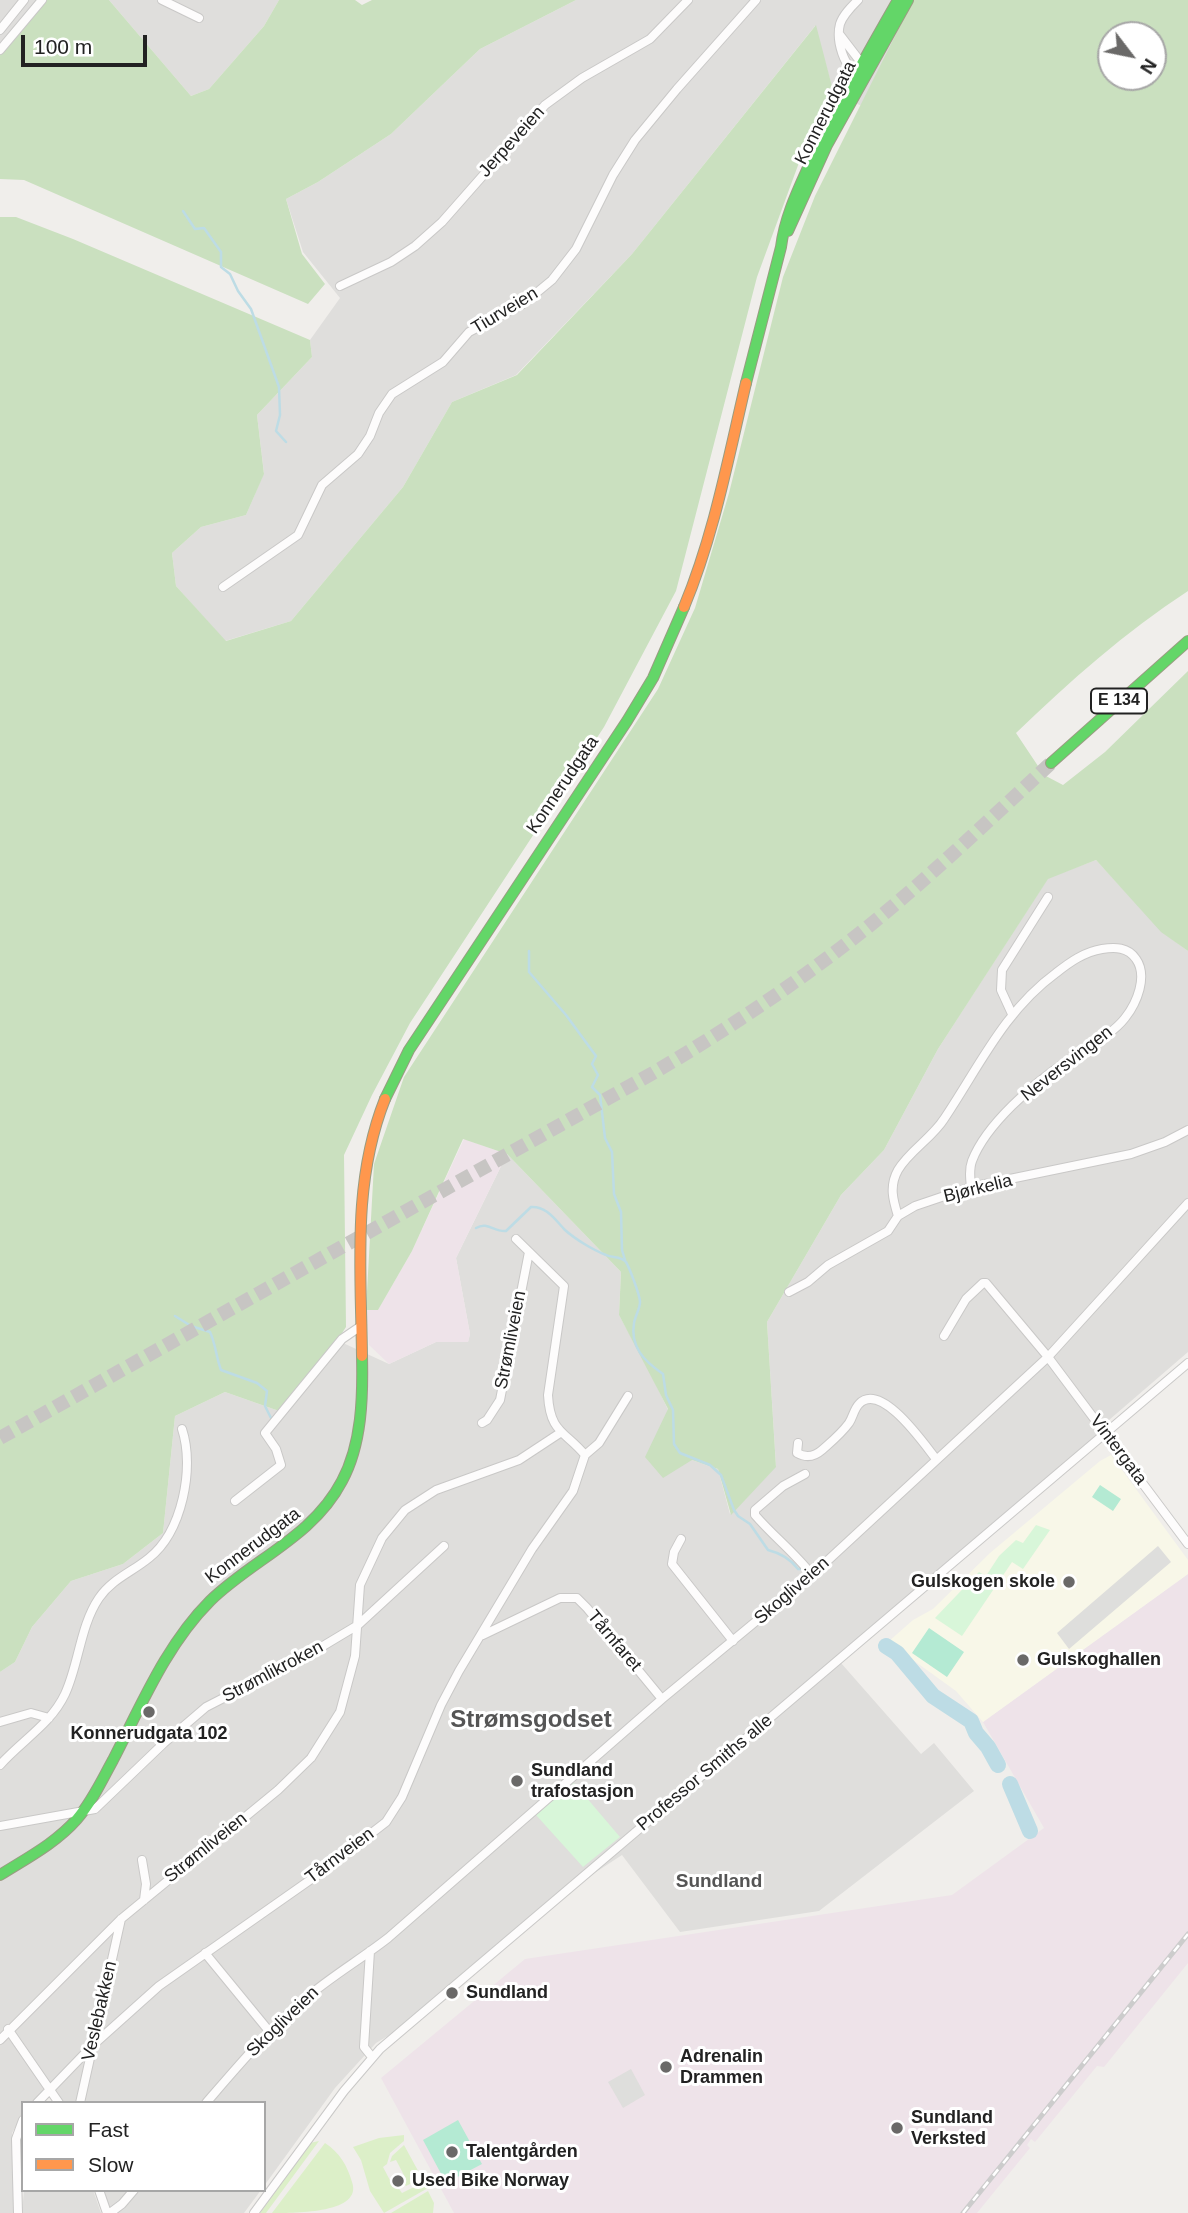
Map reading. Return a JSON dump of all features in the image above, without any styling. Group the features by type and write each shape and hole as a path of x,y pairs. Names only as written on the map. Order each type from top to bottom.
{"main road":[{"name":"Konnerudgata","path":"861,73 862,61 898,0"},
{"name":"Konnerudgata","path":"0,1875 55,1839 83,1811 169,1654 196,1616 229,1584 306,1530 337,1493 351,1461 357,1432 362,1368 359,1244 363,1176 372,1136 386,1097 399,1068 422,1030 627,722 653,678 693,588 708,543 757,333 781,247 861,73 908,0"},
{"name":"E 134","path":"1051,763 1188,641"}],"street":[{"path":"0,30 24,0"},
{"path":"0,50 42,0"},
{"path":"162,0 199,18"},
{"name":"Jerpeveien","path":"340,286 391,262 415,246 436,228 545,105 568,87 650,39 688,0"},
{"name":"Tiurveien","path":"223,587 298,535 323,485 358,454 392,394 443,362 469,331 523,304 552,280 576,249 613,175 635,140 756,0"},
{"path":"858,0 841,21 840,35 844,59 861,73"},
{"path":"840,35 855,57 862,61"},
{"path":"1012,1014 1000,989 1002,970 1048,897"},
{"name":"Neversvingen","path":"898,1216 892,1185 898,1171 943,1121 987,1048 1032,991 1088,952 1115,947 1129,951 1137,960 1141,972 1140,987 1125,1019 1039,1083 1005,1113 984,1139 972,1161 971,1187"},
{"name":"Bjørkelia","path":"789,1292 808,1282 828,1265 888,1231 898,1216 915,1206 971,1187 1132,1154 1188,1130"},
{"name":"Skogliveien","path":"208,2101 269,2031 338,1971 370,1951 662,1699 812,1575 1048,1357 1188,1203"},
{"path":"516,1239 564,1286 548,1395 549,1412 560,1433 585,1455"},
{"name":"Strømliveien","path":"482,1423 500,1400 529,1252"},
{"name":"Vintergata","path":"944,1336 968,1297 985,1282 1048,1357 1188,1544"},
{"path":"235,1501 281,1465 276,1449 265,1433 342,1339 361,1326"},
{"name":"Professor Smiths alle","path":"268,2186 372,2057 1188,1363"},
{"name":"Tårnveien","path":"39,2101 92,2046 159,1986 320,1873 386,1822 402,1797 443,1702 532,1549 573,1491 585,1455 599,1443 628,1396"},
{"path":"798,1443 797,1453 804,1457 816,1455 843,1430 861,1402 876,1399 900,1416 936,1459"},
{"path":"0,1765 49,1718 65,1695 90,1616 99,1598 109,1586 156,1551 172,1527 186,1486 186,1443 182,1429"},
{"name":"Strømliveien","path":"0,2040 8,2029 121,1919 278,1790 311,1758 340,1712 355,1656 360,1586 382,1538 405,1510 436,1490 519,1460 560,1433"},
{"path":"805,1474 783,1486 755,1510 755,1515 812,1575"},
{"path":"681,1539 674,1552 672,1564 733,1641"},
{"path":"358,1625 444,1546"},
{"name":"Tårnfaret","path":"482,1635 560,1598 577,1598 662,1699"},
{"name":"Strømlikroken","path":"188,1721 206,1707 313,1652 358,1625"},
{"path":"0,1723 31,1713 49,1718"},
{"name":"Konnerudgata","path":"83,1811 95,1809 188,1721"},
{"path":"0,1826 83,1811"},
{"path":"142,1860 146,1884 144,1900"},
{"name":"Veslebakken","path":"80,2101 121,1919"},
{"path":"370,1951 364,2047 372,2057"},
{"path":"205,1953 269,2031"},
{"path":"8,2029 57,2101"},
{"path":"18,2213 16,2139 21,2125"},
{"path":"100,2192 108,2213 122,2204 132,2192"},
{"name":"Professor Smiths alle","path":"254,2213 265,2192"}],"shaded area":[{"path":"0,0 45,0 0,53"},
{"path":"109,0 279,0 264,26 209,89 191,96"},
{"path":"576,0 913,0 862,106 834,94 815,26 632,254 516,375 452,402 403,487 291,621 225,641 176,586 172,553 201,527 246,515 264,473 257,415 312,357 310,340 340,298 303,252 286,199 318,182 391,134 480,49"},
{"path":"1096,860 1164,933 1188,951 1188,1352 1109,1420 1105,1433 885,1621 841,1663 921,1754 934,1743 974,1791 819,1911 680,1932 622,1855 564,1893 408,2024 376,2043 335,2088 266,2183 266,2101 62,2101 49,2083 34,2101 21,2101 21,2117 12,2133 15,2213 0,2213 0,1672 15,1662 32,1627 71,1581 123,1564 163,1533 175,1416 225,1392 279,1411 343,1343 389,1364 436,1342 468,1342 470,1334 456,1258 507,1154 621,1272 619,1315 692,1460 718,1469 730,1514 776,1466 767,1322 841,1195 884,1150 938,1049 1048,878"},
{"path":"464,1139 507,1154 456,1258 470,1334 468,1342 436,1342 389,1364 369,1345 366,1310 378,1310 412,1251"},
{"name":"Gulskogen skole","path":"1111,1455 1188,1560 1188,1574 983,1722 956,1691 888,1642 913,1620 933,1609 990,1553 1100,1461"},
{"path":"1158,1546 1171,1562 1069,1649 1057,1633"},
{"name":"Sundland","path":"1188,1574 1188,1963 1104,2067 1097,2066 1035,2142 1031,2139 1027,2145 1030,2148 977,2213 454,2213 381,2078 525,1959 952,1895 1044,1828 983,1722"},
{"path":"631,2069 645,2095 623,2108 608,2082"},
{"path":"24,2192 94,2192 101,2213 22,2213"},
{"path":"104,2192 260,2192 244,2213 111,2213"}],"green space":[{"path":"45,0 109,0 191,96 209,89 264,26 279,0 355,0 362,5 372,0 576,0 480,49 391,134 318,182 286,199 302,254 325,284 308,304 24,180 0,179 0,53"},
{"path":"913,0 1188,0 1188,591 1142,623 1099,658 1016,733 1044,775 1063,785 1105,752 1188,671 1188,951 1161,932 1096,860 1048,879 938,1049 884,1150 841,1195 767,1322 776,1467 731,1515 718,1469 692,1460 663,1478 645,1457 668,1409 619,1315 621,1272 507,1154 463,1139 412,1251 378,1310 366,1310 374,1164 404,1077 658,689 695,608 729,493 783,277 815,196"},
{"path":"816,25 834,94 804,149 757,277 676,591 604,727 410,1023 344,1155 346,1327 331,1350 279,1411 225,1392 175,1416 163,1533 123,1564 71,1581 32,1627 15,1662 0,1672 0,217 16,217 73,239 310,340 312,357 257,415 264,474 246,515 201,527 172,553 176,586 226,641 291,621 403,487 452,402 517,375 632,254"},
{"path":"1100,1485 1121,1499 1113,1511 1092,1497"},
{"path":"1036,1525 1050,1530 1023,1569 1012,1562 962,1636 935,1618 979,1572 986,1576 999,1556 1016,1540 1023,1543"},
{"path":"929,1628 964,1652 947,1677 912,1653"},
{"path":"574,1783 620,1837 583,1867 536,1815"},
{"name":"Talentgården","path":"458,2120 482,2164 446,2183 423,2140"},
{"path":"404,2135 404,2141 390,2153 387,2164 383,2167 393,2186 396,2185 402,2193 424,2182 428,2188 384,2213 370,2191 361,2160 353,2147 379,2138"},
{"path":"319,2141 266,2213 260,2213 310,2143"},
{"path":"325,2143 339,2155 348,2170 353,2192 348,2200 325,2209 272,2213"},
{"path":"404,2145 422,2178 406,2186 402,2181 406,2179 396,2160 390,2162 392,2156"},
{"path":"428,2191 434,2203 433,2213 391,2213"}],"waterway":[{"path":"183,211 195,229 204,228 221,252 221,267 230,274 251,309 279,387 280,415 276,431 286,442"},
{"path":"529,951 529,972 566,1015 596,1056 592,1064 598,1075 592,1087 600,1095 605,1138 612,1152 614,1194 621,1212 622,1250 625,1260"},
{"path":"476,1228 487,1226 506,1231 531,1207 537,1207 546,1211 584,1244 626,1262 640,1302 634,1323 634,1339 644,1358 663,1374 666,1395 673,1410 674,1444 680,1453 710,1465 721,1475 738,1516 750,1524 768,1550 784,1556 798,1569 802,1569"},
{"path":"175,1316 191,1326 210,1332 221,1370 257,1383 267,1391 265,1406 271,1418"},
{"path":"886,1646 897,1653 933,1696 971,1721 998,1765"},
{"path":"1010,1784 1030,1831"}],"tunnel":[{"path":"0,1438 653,1073 736,1022 869,926 1051,763"}],"railway":[{"path":"963,2213 1188,1934"}],"traffic: fast":[{"path":"746,383 793,203 831,120 898,0"},
{"path":"788,231 827,145 908,0"},
{"path":"385,1099 409,1050 627,721 653,678 684,607"},
{"path":"1051,763 1188,641"},
{"path":"0,1875 51,1843 69,1828 82,1812 101,1783 167,1656 194,1618 227,1586 299,1533 330,1501 349,1467 354,1452 361,1404 362,1356"}],"traffic: slow":[{"path":"684,607 712,525 746,383"},
{"path":"362,1356 360,1258 363,1194 374,1130 385,1099"}],"place":[{"name":"Gulskogen skole","path":"1069,1582"},
{"name":"Gulskoghallen","path":"1023,1660"},
{"name":"Konnerudgata 102","path":"149,1712"},
{"name":"Sundland trafostasjon","path":"517,1781"},
{"name":"Sundland","path":"452,1993"},
{"name":"Adrenalin Drammen","path":"666,2067"},
{"name":"Sundland Verksted","path":"897,2128"},
{"name":"Talentgården","path":"452,2152"},
{"name":"Used Bike Norway","path":"398,2181"}],"district":[{"name":"Strømsgodset","path":"531,1720"},
{"name":"Sundland","path":"719,1882"}]}
